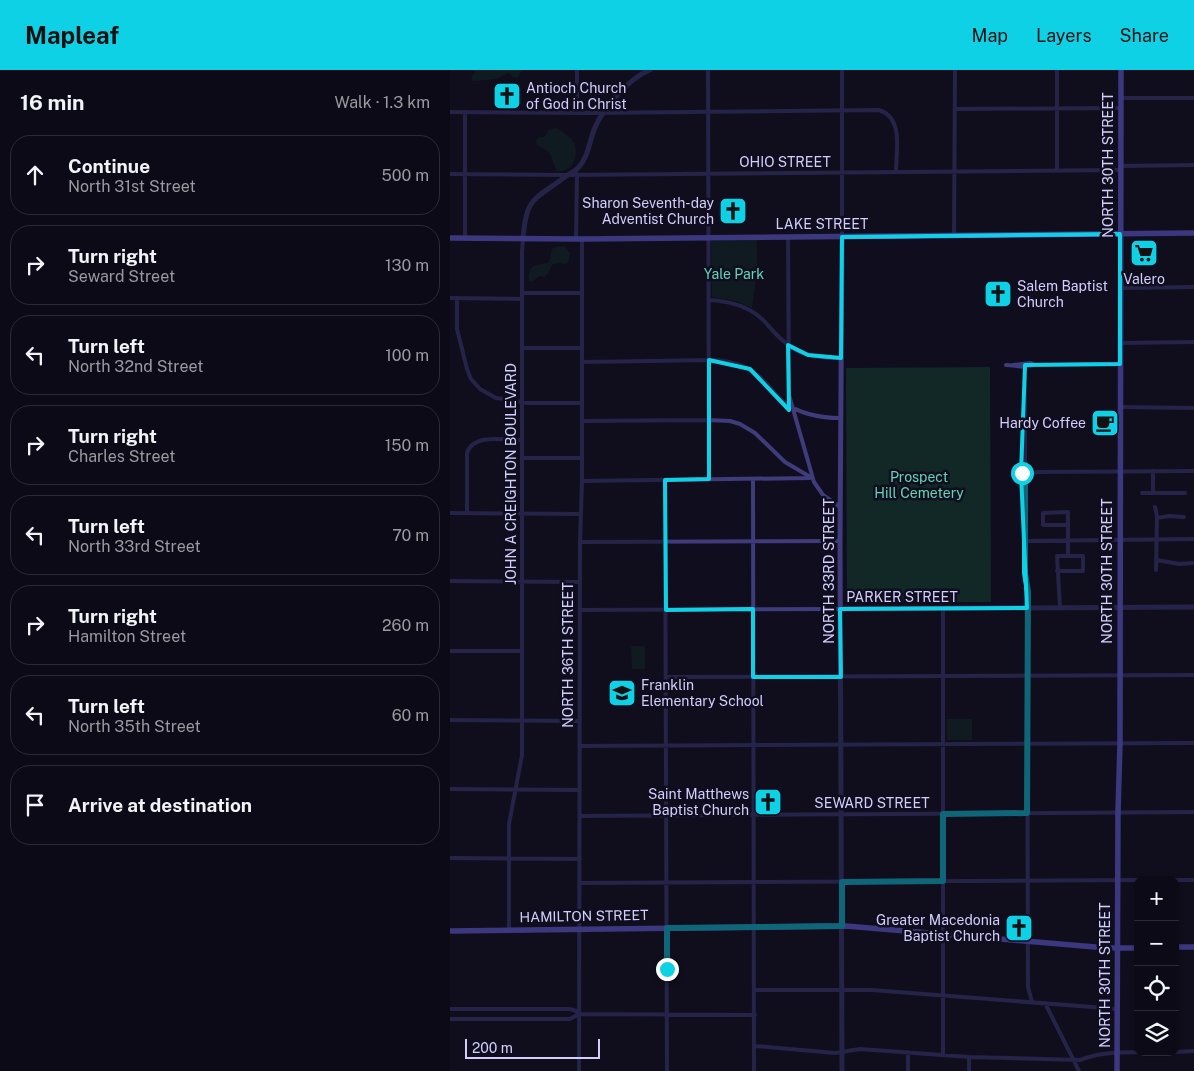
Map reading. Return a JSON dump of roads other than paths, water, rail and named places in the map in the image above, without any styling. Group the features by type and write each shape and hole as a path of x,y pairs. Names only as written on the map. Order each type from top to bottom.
{"main road":[{"name":"NORTH 30TH STREET","path":"1117,1071 1120,743 1121,70"},
{"name":"LAKE STREET","path":"450,238 579,239 1194,233"},
{"name":"HAMILTON STREET","path":"450,931 842,926 1134,948"},
{"path":"1179,948 1194,947"}],"street":[{"path":"577,70 577,113"},
{"name":"JOHN A CREIGHTON BOULEVARD","path":"509,930 509,824 521,762 522,720 522,293 525,217 531,203 539,194 577,171 586,156 594,132 604,112 635,78 650,70"},
{"path":"708,70 709,479"},
{"name":"NORTH 33RD STREET","path":"842,70 840,507 842,1071"},
{"path":"954,236 955,70"},
{"path":"1057,70 1057,170"},
{"path":"1121,98 1194,98"},
{"path":"955,109 1121,108"},
{"path":"450,112 577,113 879,110 892,118 896,127 896,172"},
{"path":"465,112 465,238"},
{"name":"OHIO STREET","path":"577,171 708,174 842,173 1057,170 1194,165"},
{"name":"NORTH 36TH STREET","path":"577,171 582,293 579,1071"},
{"path":"450,174 568,175"},
{"path":"788,237 789,395 812,478 823,495 840,507"},
{"path":"1120,288 1194,287"},
{"path":"522,293 582,293"},
{"path":"450,298 522,299"},
{"path":"457,298 457,329 467,369 471,379 480,389 491,396 528,403 582,403"},
{"path":"709,300 733,303 749,310 764,320 780,339 808,355 841,358"},
{"path":"1120,343 1194,342"},
{"path":"522,348 582,348"},
{"path":"582,362 709,360 730,362 750,369 793,408 814,416 841,418"},
{"path":"1014,365 1018,363 1032,363 1035,365"},
{"path":"1006,365 1025,367 1035,365 1120,364"},
{"path":"1025,367 1025,573 1028,592 1028,990 1032,1002"},
{"path":"1120,407 1194,408"},
{"path":"582,421 730,421 749,428 762,438 785,462 812,478"},
{"path":"467,513 467,453 470,446 479,440 522,440"},
{"path":"522,458 582,458"},
{"path":"1153,471 1153,492"},
{"path":"1026,472 1194,471"},
{"path":"753,478 754,1071"},
{"path":"582,481 812,478"},
{"path":"665,480 667,1071"},
{"path":"1142,493 1186,493"},
{"path":"1155,507 1157,518 1156,570"},
{"path":"1068,525 1043,525 1043,513 1068,512 1068,525 1068,556"},
{"path":"450,513 581,514"},
{"path":"1157,518 1169,516 1184,517"},
{"path":"1025,541 1194,540"},
{"path":"580,542 840,541"},
{"path":"1057,571 1082,571 1082,556 1057,556 1057,571 1060,608"},
{"path":"1157,560 1179,564 1193,563"},
{"path":"450,582 580,582"},
{"name":"PARKER STREET","path":"580,610 1194,607"},
{"path":"943,608 943,1055"},
{"path":"450,651 522,651"},
{"path":"666,677 1194,675"},
{"path":"450,720 580,721"},
{"path":"580,746 1194,743"},
{"path":"450,789 580,790"},
{"name":"SEWARD STREET","path":"580,816 1194,812"},
{"path":"450,858 580,859"},
{"path":"580,883 1134,880"},
{"path":"1179,880 1194,880"},
{"path":"755,990 842,989 942,995 1118,1010"},
{"path":"1045,1004 1079,1071"},
{"path":"450,1009 570,1010 576,1011 579,1014"},
{"path":"503,1009 503,1019"},
{"path":"450,1018 570,1019 579,1014 755,1015"},
{"path":"755,1046 835,1053 860,1049 969,1057 1074,1060 1098,1054 1134,1053"},
{"path":"1179,1052 1194,1051"},
{"path":"908,1052 908,1071"},
{"path":"969,1057 969,1071"}],"place":[{"name":"Antioch Church of God in Christ","path":"507,96"},
{"name":"Sharon Seventh-day Adventist Church","path":"733,211"},
{"name":"Valero","path":"1144,253"},
{"name":"Salem Baptist Church","path":"998,294"},
{"name":"Hardy Coffee","path":"1105,423"},
{"name":"Franklin Elementary School","path":"622,693"},
{"name":"Saint Matthews Baptist Church","path":"768,802"},
{"name":"Greater Macedonia Baptist Church","path":"1019,928"}],"park label":[{"name":"Yale Park","path":"734,274"},
{"name":"Prospect Hill Cemetery","path":"919,486"}]}
